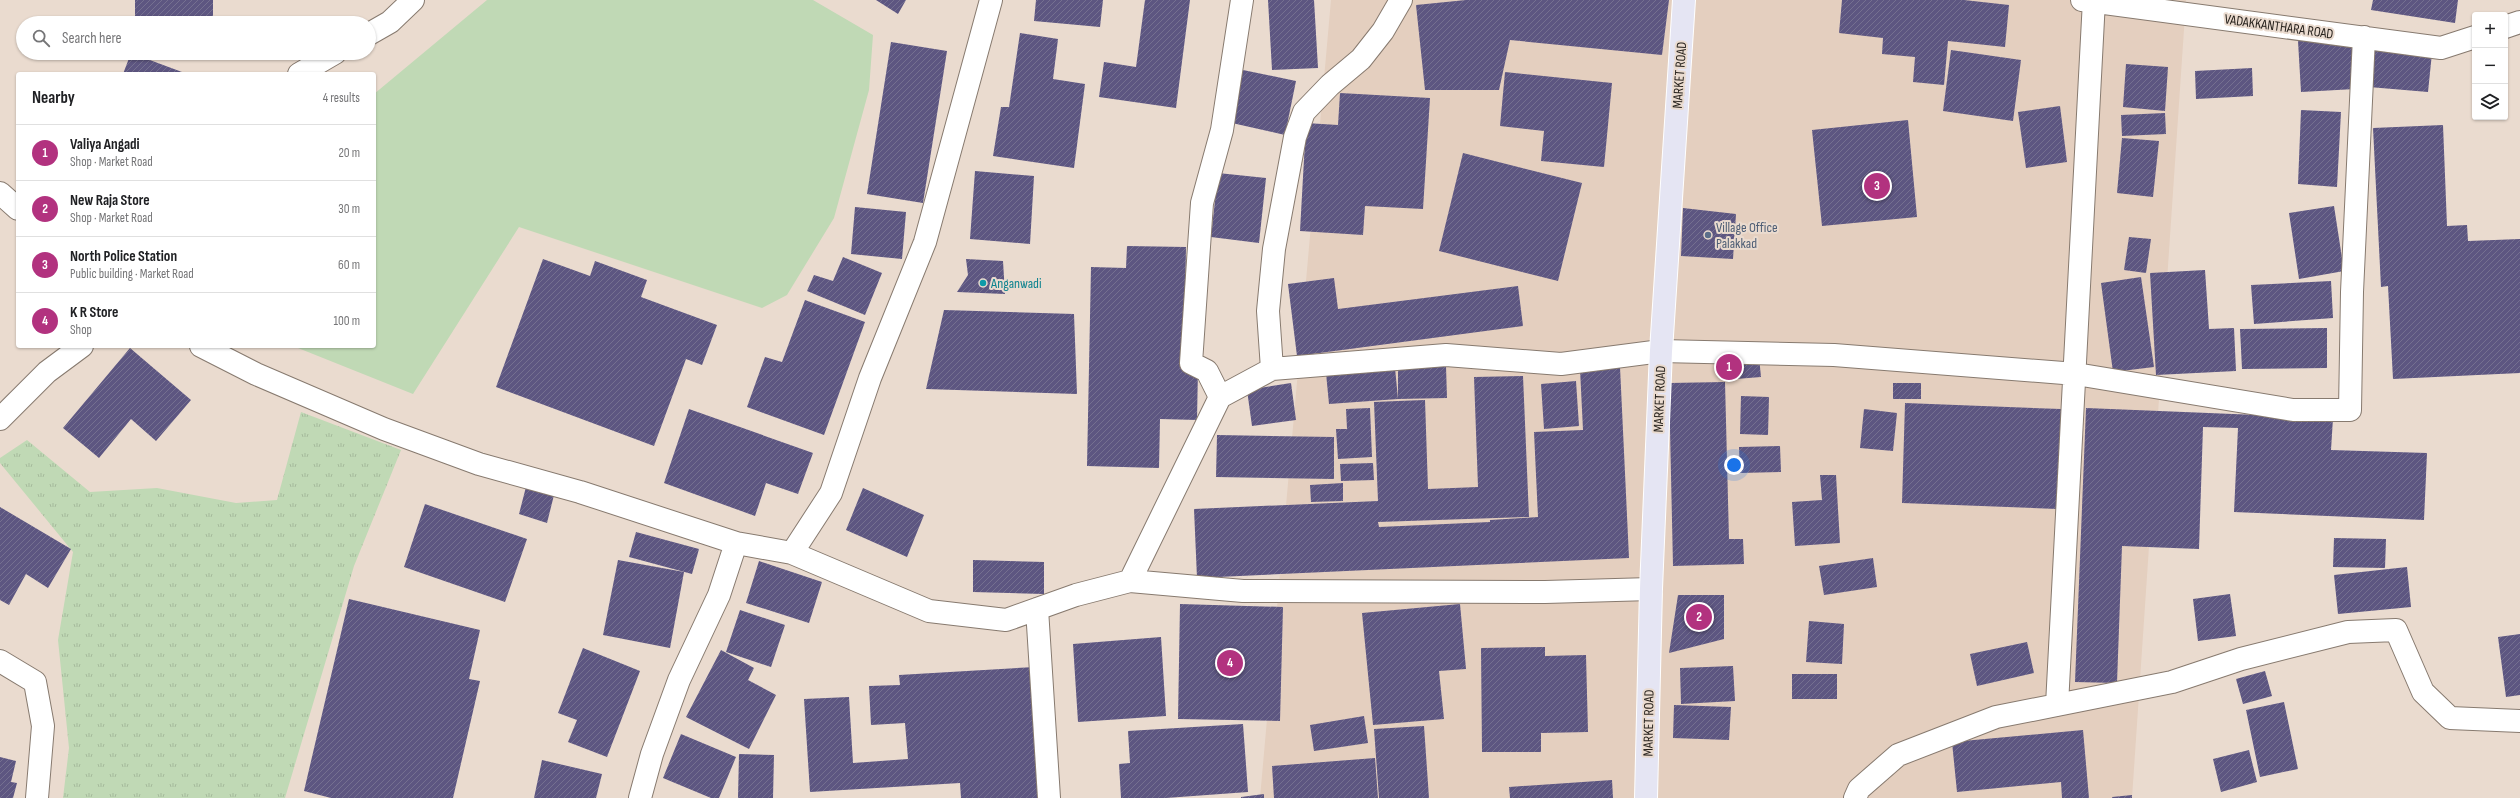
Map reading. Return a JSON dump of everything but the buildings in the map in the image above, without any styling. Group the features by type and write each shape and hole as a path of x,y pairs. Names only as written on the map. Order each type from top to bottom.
{"main road":[{"name":"MARKET ROAD","path":"1646,798 1651,589 1661,351 1684,0"}],"street":[{"path":"376,30 390,22 413,0"},
{"path":"792,553 832,493 870,378 925,242 991,0"},
{"path":"1220,397 1207,371 1191,363 1194,301 1202,203 1222,130 1242,0"},
{"path":"1272,369 1268,311 1273,257 1282,194 1295,137 1304,112 1330,85 1361,59 1383,31 1401,0"},
{"path":"2057,705 2076,374 2090,0"},
{"name":"VADAKKANTHARA ROAD","path":"2090,0 2441,48 2472,38"},
{"path":"2508,26 2520,22"},
{"path":"1130,581 1220,397 1272,369 1446,355 1561,364 1661,351 1834,355 2076,374 2293,410 2350,410 2352,292 2364,37"},
{"path":"302,72 323,60"},
{"path":"0,193 16,207"},
{"path":"0,418 47,372 79,348"},
{"path":"205,348 256,374 391,432 479,464 580,492 736,543 792,553 929,611 1006,620 1076,595 1130,581 1243,591 1545,592 1651,589"},
{"path":"640,798 652,754 679,680 718,595 736,543"},
{"path":"1037,609 1050,798"},
{"path":"1855,798 1859,789 1898,755 1996,717 2172,682 2241,659 2348,632 2396,630 2422,692 2450,718 2520,720"},
{"path":"0,661 35,682 44,726 37,798"}],"shaded area":[{"path":"1331,0 2186,0 2132,798 1260,798"}],"green space":[{"path":"487,0 813,0 873,35 869,90 834,218 787,295 762,308 519,227 413,394 298,348 376,348 376,92"},
{"path":"301,412 401,450 354,566 285,798 63,798 69,748 58,640 73,552 0,463 0,458 27,440 90,492 157,488 236,503 277,500"}],"place":[{"name":"North Police Station","path":"1877,186"},
{"name":"Village Office Palakkad","path":"1708,235"},
{"name":"Anganwadi","path":"983,283"},
{"name":"Valiya Angadi","path":"1729,367"},
{"name":"New Raja Store","path":"1699,617"},
{"name":"K R Store","path":"1230,663"}]}
